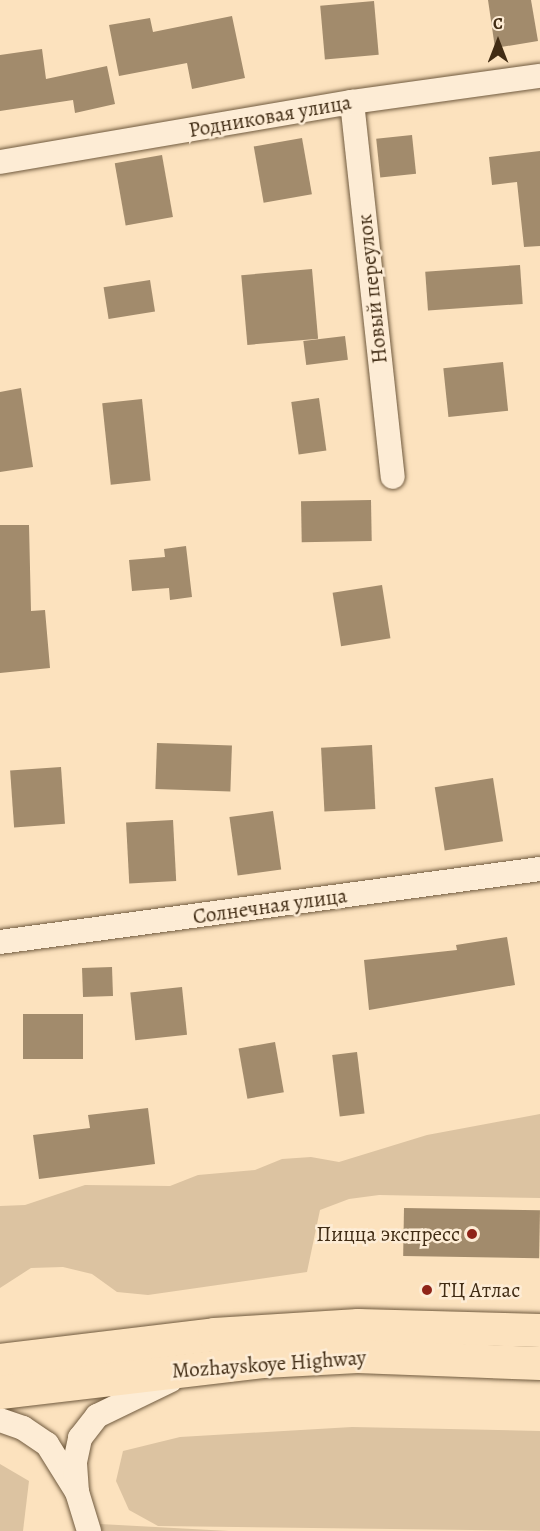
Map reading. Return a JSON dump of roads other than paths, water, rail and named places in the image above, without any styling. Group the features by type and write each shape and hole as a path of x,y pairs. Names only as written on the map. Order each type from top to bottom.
{"main road":[{"name":"Mozhayskoye Highway","path":"0,1360 214,1334 347,1325 540,1330"},
{"name":"Mozhayskoye Highway","path":"0,1392 201,1367 357,1356 540,1363"}],"street":[{"name":"Родниковая улица","path":"0,162 352,102 540,76"},
{"name":"Новый переулок","path":"352,102 393,477"},
{"name":"Солнечная улица","path":"0,942 540,869"},
{"path":"89,1531 77,1492 75,1462 80,1438 97,1416 201,1367"},
{"path":"0,1420 23,1428 47,1444 77,1492"}],"place":[{"name":"Пицца экспресс","path":"472,1234"},
{"name":"ТЦ Атлас","path":"427,1290"}]}
